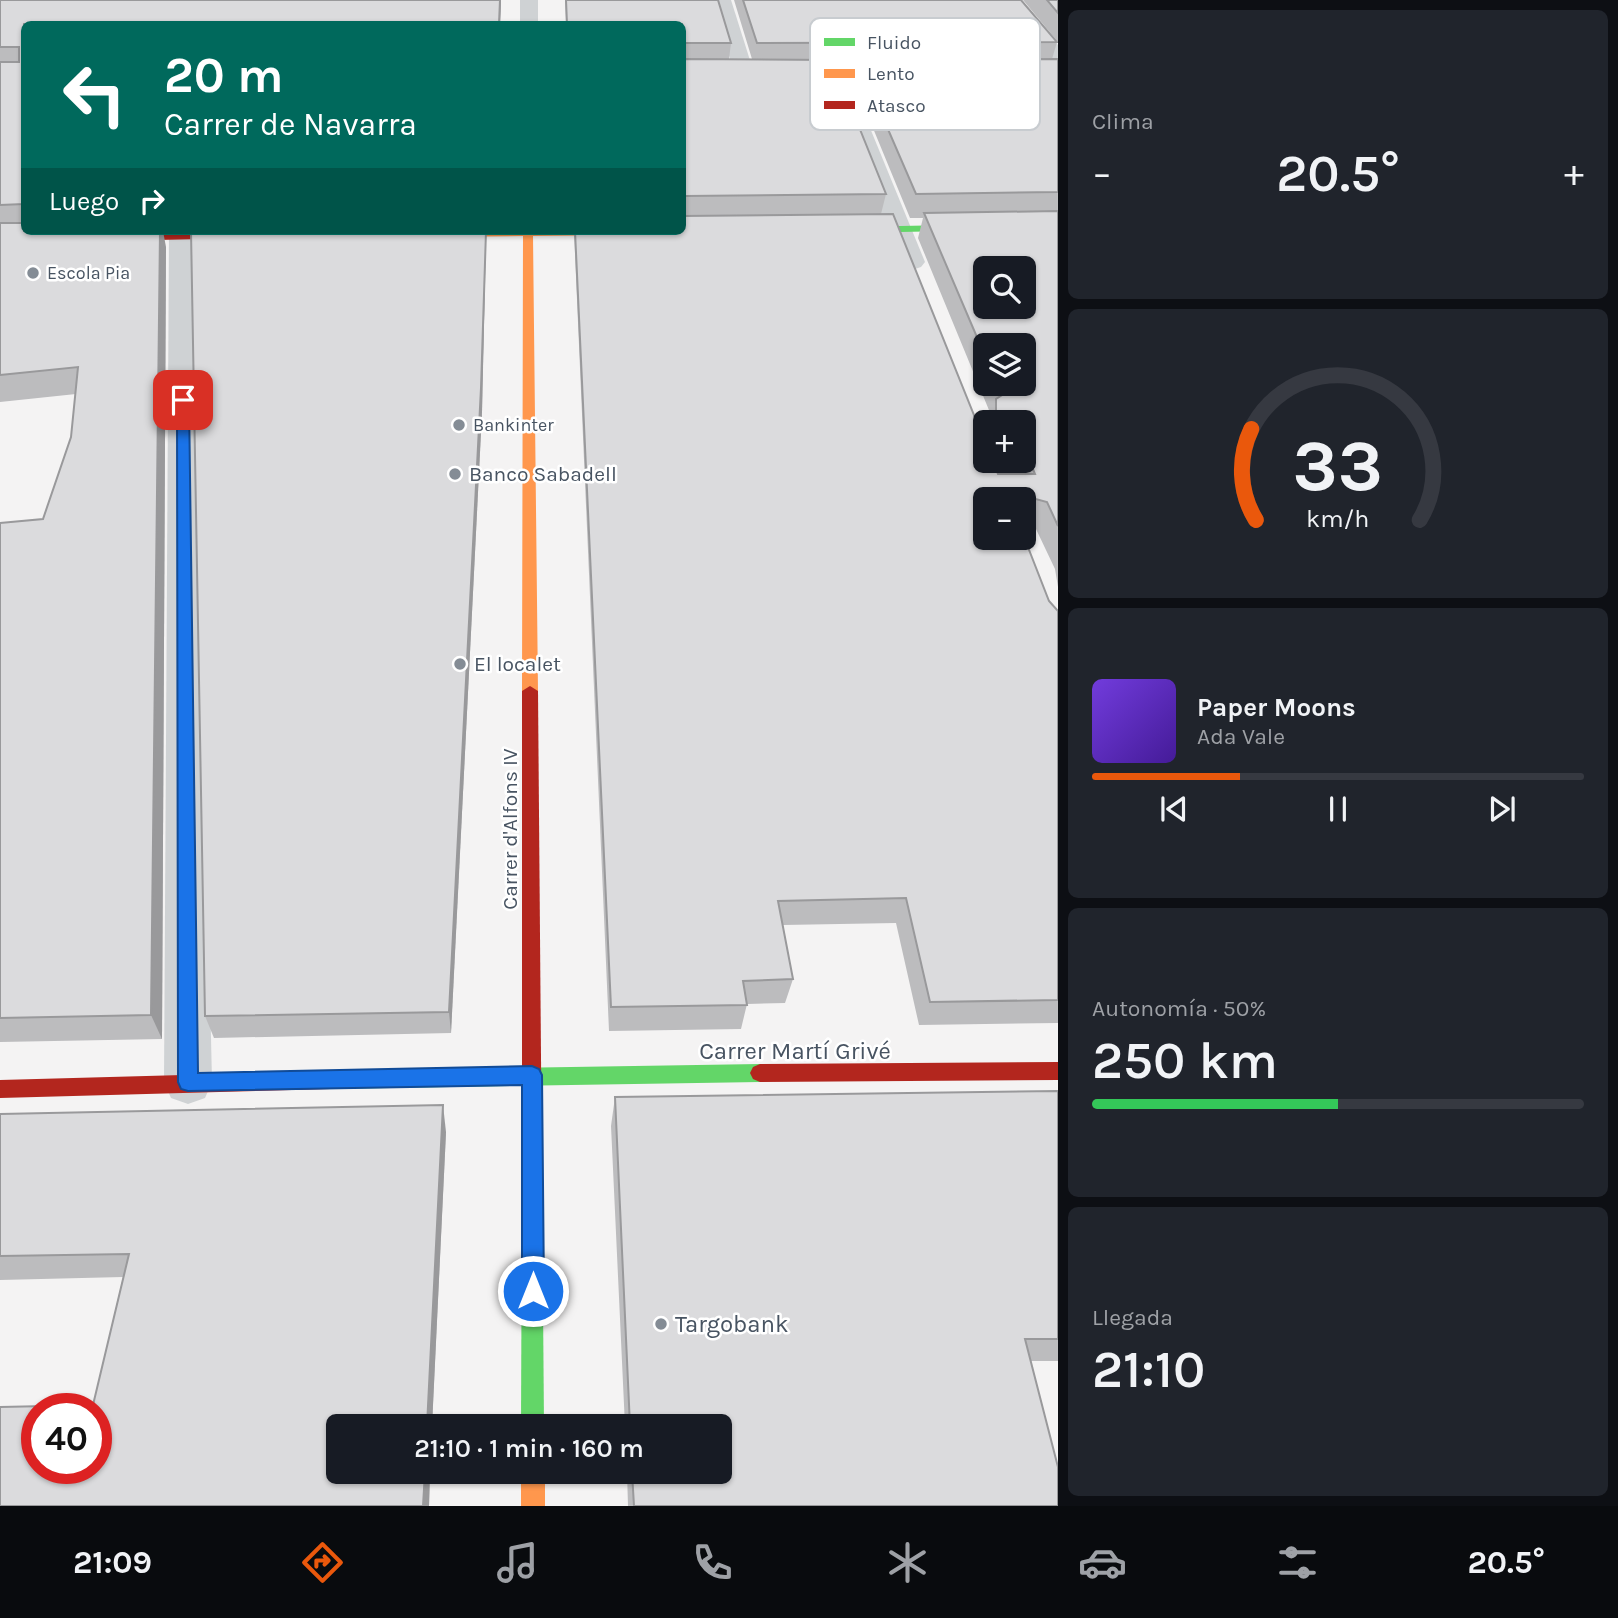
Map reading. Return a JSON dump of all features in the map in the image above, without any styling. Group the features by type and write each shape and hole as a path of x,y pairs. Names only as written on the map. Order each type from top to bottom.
{"street":[{"path":"529,0 529,21"},
{"path":"720,73 751,72 722,0"},
{"path":"1010,0 1022,18"},
{"path":"1040,47 1053,67"},
{"path":"860,130 921,284"},
{"path":"831,230 1058,226"},
{"path":"98,238 160,235"},
{"path":"181,235 188,1082"},
{"path":"223,235 265,236"},
{"name":"Carrer d'Alfons IV","path":"528,235 533,1414"},
{"name":"Carrer Martí Grivé","path":"0,1089 532,1075 1058,1071"},
{"path":"533,1484 533,1506"}],"building":[{"path":"0,0 500,0 499,21 21,21 21,204 0,205 0,62 19,62 19,47 0,47"},
{"path":"566,0 718,0 731,43 686,43 686,21 567,21"},
{"path":"743,0 1021,0 1036,18 810,18 810,43 757,43"},
{"path":"1047,0 1058,0 1058,13"},
{"path":"1040,22 1057,42 1040,42"},
{"path":"686,59 810,60 810,130 860,130 886,194 686,196"},
{"path":"1040,59 1058,59 1058,192 916,194 888,130 1040,130"},
{"path":"1058,211 1058,526 1047,502 1036,499 1036,487 973,487 973,550 1029,550 1049,601 1058,611 1058,1000 930,1002 906,898 778,901 793,979 743,981 747,1005 611,1007 575,235 686,235 686,216 893,214 973,413 973,473 1035,474 1036,410 996,410 996,399 1000,396 1036,396 1036,333 975,333 924,213"},
{"path":"0,223 21,223 21,235 160,235 151,1015 0,1018 0,523 43,519 71,437 78,367 0,375"},
{"path":"191,235 486,235 481,388 449,1012 205,1016"},
{"path":"1058,1091 1058,1339 1025,1339 1058,1467 1058,1506 634,1506 633,1484 732,1484 732,1414 629,1414 615,1097"},
{"path":"443,1105 428,1414 326,1414 326,1484 424,1484 423,1506 0,1506 0,1407 21,1407 21,1484 112,1484 112,1393 96,1393 129,1254 0,1256 0,1114"}],"traffic: fast":[{"path":"847,230 1058,226"},
{"path":"330,1080 760,1073"},
{"path":"532,1179 533,1414"}],"traffic: slow":[{"path":"528,235 530,691"},
{"path":"533,1484 533,1506"}],"traffic: jam":[{"path":"112,238 244,236"},
{"path":"530,691 532,1179"},
{"path":"760,1073 1058,1071"},
{"path":"0,1089 330,1080"}],"place":[{"name":"Escola Pia","path":"33,273"},
{"name":"Bankinter","path":"459,425"},
{"name":"Banco Sabadell","path":"455,474"},
{"name":"El localet","path":"460,664"},
{"name":"Targobank","path":"661,1324"}],"route":[{"path":"183,400 188,1082 532,1075 533,1291"}]}
